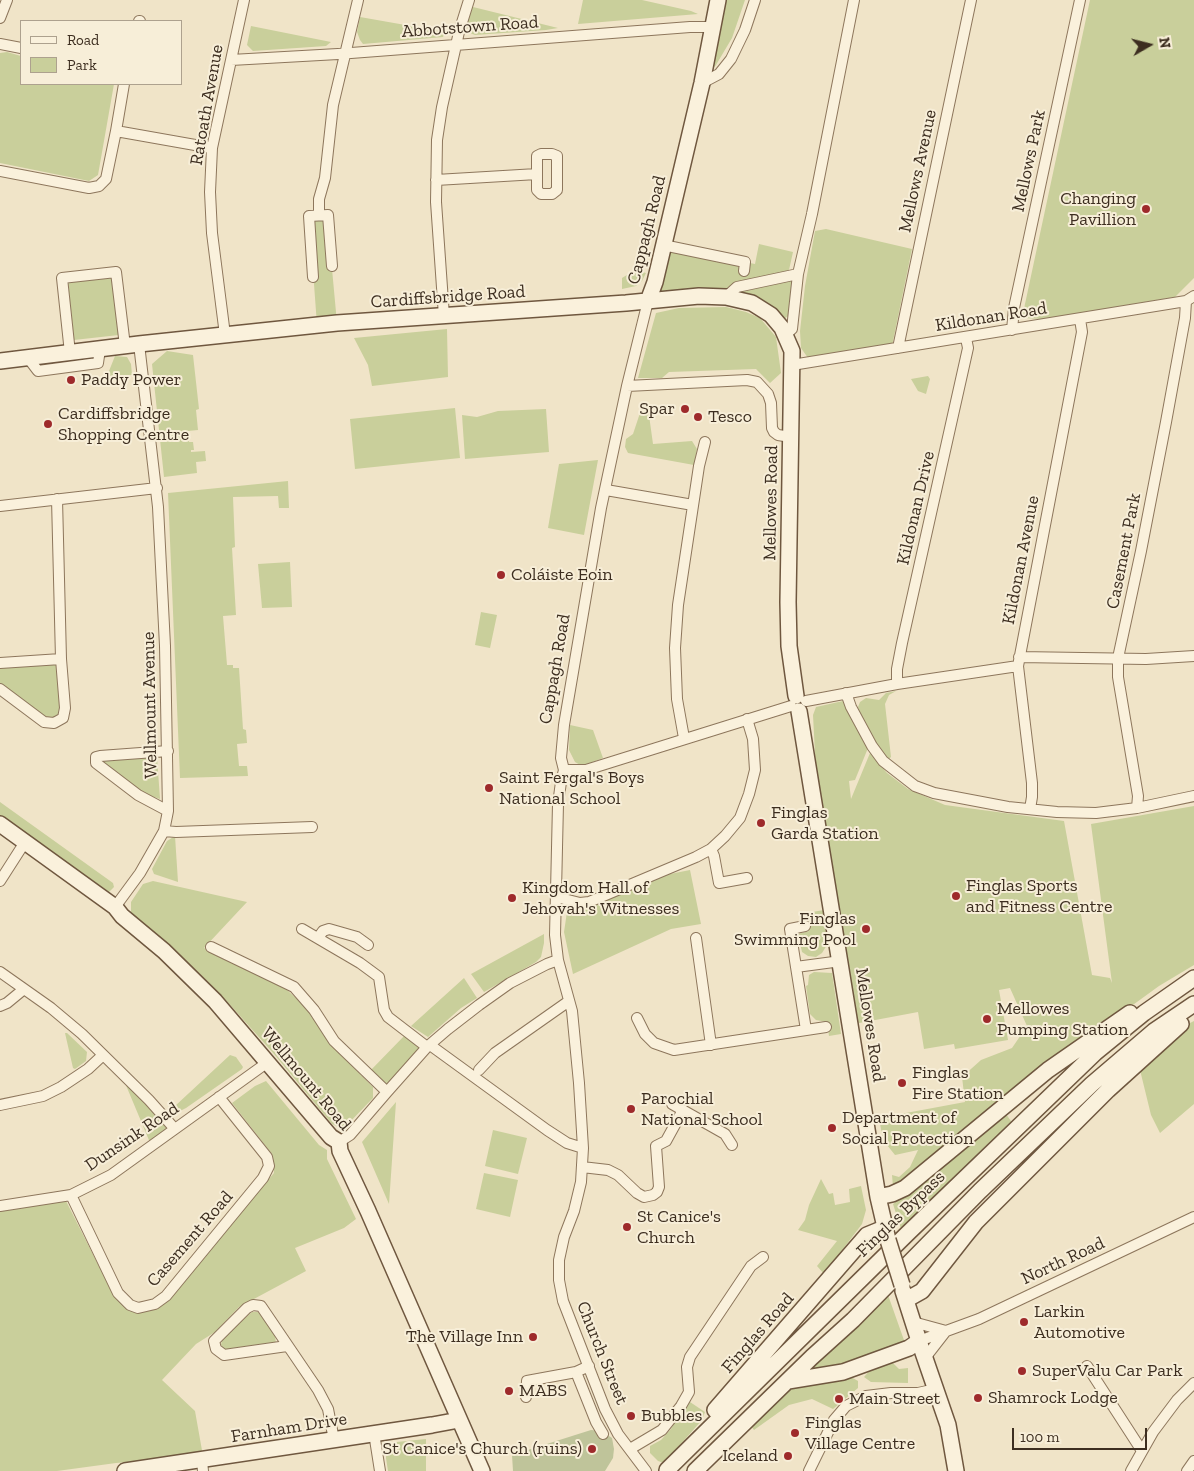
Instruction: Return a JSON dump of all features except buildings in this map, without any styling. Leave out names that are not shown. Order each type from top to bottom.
[{"type":"main road","name":"Cappagh Road","points":[[648,301],[655,282],[702,83],[718,0]]},
{"type":"main road","name":"Cardiffsbridge Road","points":[[0,361],[337,324],[699,296],[726,297],[752,303],[771,316]]},
{"type":"main road","name":"Mellowes Road","points":[[771,316],[785,335],[792,351],[788,602],[790,646],[798,704],[878,1197],[886,1234],[919,1342],[948,1425],[956,1471]]},
{"type":"main road","name":"Wellmount Road","points":[[0,824],[115,907],[122,916],[164,951],[215,1001],[330,1137],[339,1142],[340,1151],[482,1471]]},
{"type":"main road","points":[[878,1197],[892,1194],[905,1188],[1048,1070],[1194,971]]},
{"type":"main road","name":"Finglas Bypass","points":[[667,1470],[1074,1072],[1144,1013],[1194,978]]},
{"type":"main road","points":[[695,1471],[853,1320],[980,1191],[1092,1084],[1154,1031],[1194,1004]]},
{"type":"main road","points":[[904,1292],[922,1291],[976,1222],[1108,1090],[1167,1034],[1194,1014]]},
{"type":"main road","name":"Finglas Road","points":[[667,1470],[696,1430],[745,1377],[866,1235],[886,1234]]},
{"type":"main road","points":[[788,1381],[843,1372],[909,1348],[919,1342]]},
{"type":"main road","name":"Farnham Drive","points":[[125,1471],[202,1466],[334,1440],[459,1420]]},
{"type":"street","points":[[0,18],[7,0]]},
{"type":"street","name":"Ratoath Avenue","points":[[225,335],[212,233],[210,192],[212,148],[244,0]]},
{"type":"street","points":[[318,216],[319,199],[325,178],[333,105],[358,0]]},
{"type":"street","points":[[444,316],[436,180],[437,140],[442,107],[469,0]]},
{"type":"street","points":[[702,83],[718,74],[731,59],[746,30],[755,0]]},
{"type":"street","points":[[785,335],[792,329],[798,274],[812,214],[854,0]]},
{"type":"street","name":"Mellows Avenue","points":[[898,348],[971,0]]},
{"type":"street","name":"Mellows Park","points":[[1012,330],[1014,308],[1080,0]]},
{"type":"street","name":"Abbotstown Road","points":[[231,60],[690,27],[713,27]]},
{"type":"street","points":[[0,44],[20,48]]},
{"type":"street","points":[[0,171],[89,188],[98,186],[106,179],[124,85]]},
{"type":"street","points":[[116,131],[212,148]]},
{"type":"street","points":[[436,180],[537,174]]},
{"type":"street","points":[[313,277],[309,216],[328,215],[332,266]]},
{"type":"street","points":[[663,245],[745,262],[744,271]]},
{"type":"street","points":[[70,353],[62,278],[116,272],[132,345]]},
{"type":"street","points":[[726,297],[737,287],[798,274]]},
{"type":"street","name":"Kildonan Road","points":[[792,366],[966,338],[1190,298]]},
{"type":"street","name":"Casement Park","points":[[1137,808],[1138,796],[1118,677],[1118,658],[1140,560],[1190,298]]},
{"type":"street","name":"Cappagh Road","points":[[583,1148],[576,1038],[572,1011],[558,960],[555,935],[558,804],[564,770],[561,758],[564,725],[606,490],[627,386],[648,301]]},
{"type":"street","name":"Kildonan Avenue","points":[[1030,809],[1032,783],[1018,662],[1082,332],[1080,318]]},
{"type":"street","name":"Kildonan Drive","points":[[897,684],[897,669],[902,643],[968,348],[966,338]]},
{"type":"street","name":"Wellmount Avenue","points":[[115,907],[140,873],[164,830],[168,811],[165,646],[157,488],[132,345]]},
{"type":"street","points":[[28,358],[38,371],[98,363],[100,349]]},
{"type":"street","points":[[627,386],[746,380],[757,382],[768,394],[771,403],[772,428],[774,432],[778,435],[791,437]]},
{"type":"street","points":[[684,738],[677,699],[675,648],[678,606],[693,505],[705,442]]},
{"type":"street","points":[[0,506],[157,488]]},
{"type":"street","points":[[606,490],[693,505]]},
{"type":"street","points":[[0,689],[44,722],[54,723],[63,718],[65,708],[61,659],[58,499]]},
{"type":"street","points":[[564,770],[586,770],[747,719],[798,704],[846,693],[1018,662],[1118,658],[1173,659],[1194,656]]},
{"type":"street","points":[[0,662],[61,659]]},
{"type":"street","points":[[846,693],[851,707],[872,746],[883,761],[915,786],[934,793],[1030,809],[1096,813],[1137,808],[1194,796]]},
{"type":"street","points":[[556,898],[580,904],[589,902],[711,850],[726,836],[740,818],[755,770],[753,739],[747,719]]},
{"type":"street","points":[[168,751],[96,757],[96,763],[138,795],[168,811]]},
{"type":"street","points":[[164,830],[176,832],[312,827]]},
{"type":"street","points":[[0,881],[25,842]]},
{"type":"street","points":[[711,850],[714,856],[719,883],[747,878]]},
{"type":"street","points":[[805,926],[790,929],[806,1030]]},
{"type":"street","points":[[302,928],[360,962],[379,977],[384,1010],[388,1017],[547,1130],[567,1143],[583,1148]]},
{"type":"street","points":[[318,938],[324,931],[329,929],[356,937],[368,945]]},
{"type":"street","points":[[696,938],[711,1045]]},
{"type":"street","points":[[210,947],[294,987],[314,1010],[334,1041],[387,1092]]},
{"type":"street","points":[[339,1142],[350,1135],[429,1046],[478,1005],[510,983],[558,960]]},
{"type":"street","points":[[796,967],[841,961]]},
{"type":"street","points":[[0,972],[51,1008],[82,1034],[149,1100],[174,1128]]},
{"type":"street","points":[[0,1006],[7,1004],[24,989]]},
{"type":"street","points":[[479,1070],[495,1053],[569,1001]]},
{"type":"street","points":[[638,1018],[645,1034],[654,1043],[674,1050],[826,1027]]},
{"type":"street","points":[[0,1106],[43,1096],[88,1069],[103,1055]]},
{"type":"street","name":"Dunsink Road","points":[[0,1206],[71,1195],[111,1175],[268,1062]]},
{"type":"street","name":"Casement Road","points":[[71,1195],[118,1294],[138,1308],[155,1304],[166,1296],[264,1178],[269,1166],[267,1157],[219,1097]]},
{"type":"street","points":[[672,1104],[725,1134],[732,1145]]},
{"type":"street","points":[[582,1168],[608,1170],[618,1175],[637,1194],[644,1197],[653,1195],[659,1187],[656,1146],[666,1141],[683,1110]]},
{"type":"street","name":"Church Street","points":[[583,1148],[581,1182],[559,1260],[559,1280],[563,1301],[605,1409],[618,1434],[646,1471]]},
{"type":"street","name":"North Road","points":[[919,1342],[979,1319],[1194,1217]]},
{"type":"street","points":[[630,1450],[662,1430],[681,1406],[689,1392],[687,1367],[690,1357],[751,1266],[763,1257]]},
{"type":"street","points":[[287,1346],[224,1355],[216,1349],[214,1341],[247,1308],[253,1305],[260,1306],[318,1390],[328,1409],[334,1440]]},
{"type":"street","points":[[913,1322],[946,1331],[925,1358]]},
{"type":"street","points":[[526,1397],[527,1381],[576,1372],[589,1366]]},
{"type":"street","points":[[1087,1366],[1142,1451]]},
{"type":"street","points":[[576,1372],[596,1422],[603,1434]]},
{"type":"street","points":[[1132,1471],[1153,1432],[1177,1400],[1194,1383]]},
{"type":"street","points":[[808,1471],[834,1420],[846,1406],[866,1396],[891,1393],[918,1393],[936,1389]]},
{"type":"street","points":[[374,1433],[380,1471]]},
{"type":"street","points":[[1187,1471],[1194,1461]]},
{"type":"green space","points":[[583,0],[642,0],[698,14],[578,24]]},
{"type":"green space","points":[[722,0],[745,0],[732,38],[707,76]]},
{"type":"green space","points":[[1090,0],[1194,0],[1194,278],[1175,297],[1044,319],[1022,318]]},
{"type":"green space","points":[[469,6],[558,28],[475,35],[470,33],[467,27]]},
{"type":"green space","points":[[360,17],[445,32],[443,37],[363,44],[357,32]]},
{"type":"green space","points":[[251,26],[331,42],[326,46],[253,51],[247,45]]},
{"type":"green space","points":[[7,52],[20,56],[20,85],[114,85],[98,175],[89,181],[0,163],[0,53]]},
{"type":"green space","points":[[327,215],[337,323],[317,325],[309,216]]},
{"type":"green space","points":[[826,229],[912,249],[892,346],[808,358],[801,348],[800,331],[805,286],[815,231]]},
{"type":"green space","points":[[759,244],[793,252],[789,270],[792,283],[788,316],[784,319],[752,303],[649,300],[663,246],[755,264]]},
{"type":"green space","points":[[635,270],[646,273],[642,281],[636,286],[622,289],[622,278]]},
{"type":"green space","points":[[113,278],[119,335],[74,340],[68,282]]},
{"type":"green space","points":[[726,307],[760,318],[776,337],[781,373],[770,383],[756,369],[669,372],[662,378],[638,378],[656,313],[679,308]]},
{"type":"green space","points":[[447,329],[448,377],[372,386],[368,365],[354,338]]},
{"type":"green space","points":[[167,351],[193,355],[199,409],[196,410],[198,430],[188,431],[189,442],[193,442],[194,450],[191,450],[191,452],[205,451],[206,461],[196,462],[197,473],[164,477],[152,364]]},
{"type":"green space","points":[[115,356],[127,357],[131,364],[132,375],[107,376]]},
{"type":"green space","points":[[928,376],[930,379],[926,394],[918,391],[911,379]]},
{"type":"green space","points":[[645,407],[648,408],[653,444],[692,441],[697,449],[694,465],[628,453],[625,447],[626,439],[633,434],[641,410]]},
{"type":"green space","points":[[455,408],[460,458],[355,469],[350,419]]},
{"type":"green space","points":[[546,409],[549,452],[465,459],[462,415],[477,417],[498,411]]},
{"type":"green space","points":[[598,460],[584,535],[548,528],[559,464]]},
{"type":"green space","points":[[288,481],[289,508],[279,508],[278,496],[233,497],[235,547],[232,548],[236,615],[223,616],[227,665],[239,668],[243,729],[246,730],[247,743],[237,744],[239,766],[247,766],[248,776],[180,778],[168,493]]},
{"type":"green space","points":[[290,562],[292,607],[262,608],[258,564]]},
{"type":"green space","points":[[481,612],[497,615],[490,648],[475,645]]},
{"type":"green space","points":[[55,662],[60,704],[58,714],[53,720],[43,719],[0,686],[0,665]]},
{"type":"green space","points":[[896,691],[889,695],[885,704],[891,757],[887,761],[862,724],[858,707],[860,702],[866,698],[879,700],[886,693]]},
{"type":"green space","name":"Finglas Sports and Fitness Centre","points":[[843,701],[868,748],[855,780],[849,781],[851,799],[870,753],[887,773],[908,789],[945,805],[1064,821],[1092,975],[1110,978],[1112,983],[1091,824],[1194,806],[1194,965],[1159,986],[1086,1039],[907,1182],[893,1187],[892,1175],[899,1177],[910,1167],[918,1150],[895,1155],[883,1140],[879,1118],[965,1102],[962,1077],[981,1060],[1012,1048],[1027,1026],[1010,988],[999,990],[1008,1040],[955,1049],[954,1044],[924,1049],[918,1012],[854,1024],[816,773],[813,715],[816,707]]},
{"type":"green space","points":[[570,725],[593,730],[603,758],[582,766],[575,762],[569,750]]},
{"type":"green space","points":[[157,757],[160,799],[142,793],[101,761],[109,758]]},
{"type":"green space","points":[[0,802],[113,883],[114,887],[109,892],[103,891],[0,816]]},
{"type":"green space","points":[[175,836],[178,882],[154,874],[152,869],[167,841]]},
{"type":"green space","points":[[690,870],[701,924],[671,929],[573,974],[564,932],[567,912],[581,911],[655,877]]},
{"type":"green space","points":[[153,881],[247,902],[204,948],[286,989],[310,1011],[329,1043],[373,1087],[373,1098],[348,1124],[340,1128],[332,1124],[232,1007],[201,975],[131,913],[131,902],[143,884]]},
{"type":"green space","points":[[824,910],[827,945],[822,953],[816,957],[808,956],[802,952],[798,934],[809,931],[806,913]]},
{"type":"green space","points":[[544,934],[541,957],[536,962],[484,992],[471,974]]},
{"type":"green space","points":[[814,972],[832,973],[841,1034],[829,1036],[827,1022],[816,1020],[810,1014],[806,986],[808,985],[809,975]]},
{"type":"green space","points":[[464,978],[477,998],[461,1008],[428,1037],[411,1026]]},
{"type":"green space","points":[[1194,1021],[1194,1104],[1160,1133],[1151,1115],[1140,1070],[1186,1025]]},
{"type":"green space","points":[[65,1033],[87,1052],[86,1061],[75,1069],[73,1068]]},
{"type":"green space","points":[[406,1034],[427,1047],[387,1092],[370,1071]]},
{"type":"green space","points":[[230,1055],[236,1057],[243,1067],[242,1069],[186,1108],[178,1112],[175,1110],[175,1106]]},
{"type":"green space","points":[[120,1071],[174,1128],[151,1145]]},
{"type":"green space","points":[[266,1081],[319,1145],[327,1150],[327,1159],[356,1219],[344,1228],[295,1248],[306,1271],[239,1307],[215,1332],[196,1344],[162,1380],[195,1411],[203,1456],[116,1463],[57,1471],[0,1471],[0,1211],[66,1201],[114,1296],[127,1307],[168,1298],[274,1173],[272,1154],[232,1103],[255,1086]]},
{"type":"green space","points":[[396,1102],[389,1204],[362,1142]]},
{"type":"green space","points":[[1006,1114],[1013,1124],[902,1232],[893,1204]]},
{"type":"green space","points":[[493,1130],[527,1138],[518,1174],[485,1166]]},
{"type":"green space","points":[[484,1173],[518,1180],[510,1217],[476,1209]]},
{"type":"green space","points":[[821,1179],[829,1194],[833,1193],[835,1205],[850,1202],[849,1189],[861,1186],[866,1210],[862,1224],[824,1274],[817,1266],[837,1241],[798,1230],[805,1220],[809,1205]]},
{"type":"green space","points":[[888,1295],[905,1343],[866,1359],[807,1374],[804,1368]]},
{"type":"green space","points":[[252,1312],[258,1312],[265,1321],[275,1335],[276,1344],[230,1350],[224,1349],[221,1345],[223,1337]]},
{"type":"green space","points":[[893,1363],[899,1369],[908,1368],[908,1383],[871,1382],[864,1377],[871,1369]]},
{"type":"green space","points":[[851,1377],[858,1381],[858,1388],[833,1409],[812,1399],[789,1405],[754,1430],[750,1425],[788,1387]]},
{"type":"green space","points":[[687,1400],[705,1412],[702,1420],[664,1463],[658,1461],[650,1453],[650,1446],[661,1440],[671,1429]]},
{"type":"green space","points":[[591,1430],[601,1431],[612,1438],[613,1458],[605,1471],[513,1471],[512,1455]]},
{"type":"green space","points":[[426,1439],[426,1471],[388,1471],[386,1458],[387,1443]]},
{"type":"place","name":"Changing Pavillion","points":[[1146,209]]},
{"type":"place","name":"Paddy Power","points":[[71,380]]},
{"type":"place","name":"Spar","points":[[685,409]]},
{"type":"place","name":"Tesco","points":[[698,417]]},
{"type":"place","name":"Cardiffsbridge Shopping Centre","points":[[48,424]]},
{"type":"place","name":"Coláiste Eoin","points":[[501,575]]},
{"type":"place","name":"Saint Fergal's Boys National School","points":[[489,788]]},
{"type":"place","name":"Finglas Garda Station","points":[[761,823]]},
{"type":"place","name":"Finglas Sports and Fitness Centre","points":[[956,896]]},
{"type":"place","name":"Kingdom Hall of Jehovah's Witnesses","points":[[512,898]]},
{"type":"place","name":"Finglas Swimming Pool","points":[[866,929]]},
{"type":"place","name":"Mellowes Pumping Station","points":[[987,1019]]},
{"type":"place","name":"Finglas Fire Station","points":[[902,1083]]},
{"type":"place","name":"Parochial National School","points":[[631,1109]]},
{"type":"place","name":"Department of Social Protection","points":[[832,1128]]},
{"type":"place","name":"St Canice's Church","points":[[627,1227]]},
{"type":"place","name":"Larkin Automotive","points":[[1024,1322]]},
{"type":"place","name":"The Village Inn","points":[[533,1337]]},
{"type":"place","name":"SuperValu Car Park","points":[[1022,1371]]},
{"type":"place","name":"MABS","points":[[509,1391]]},
{"type":"place","name":"Shamrock Lodge","points":[[978,1398]]},
{"type":"place","name":"Main Street","points":[[839,1399]]},
{"type":"place","name":"Bubbles","points":[[631,1416]]},
{"type":"place","name":"Finglas Village Centre","points":[[795,1433]]},
{"type":"place","name":"St Canice's Church (ruins)","points":[[592,1449]]},
{"type":"place","name":"Iceland","points":[[788,1456]]}]
